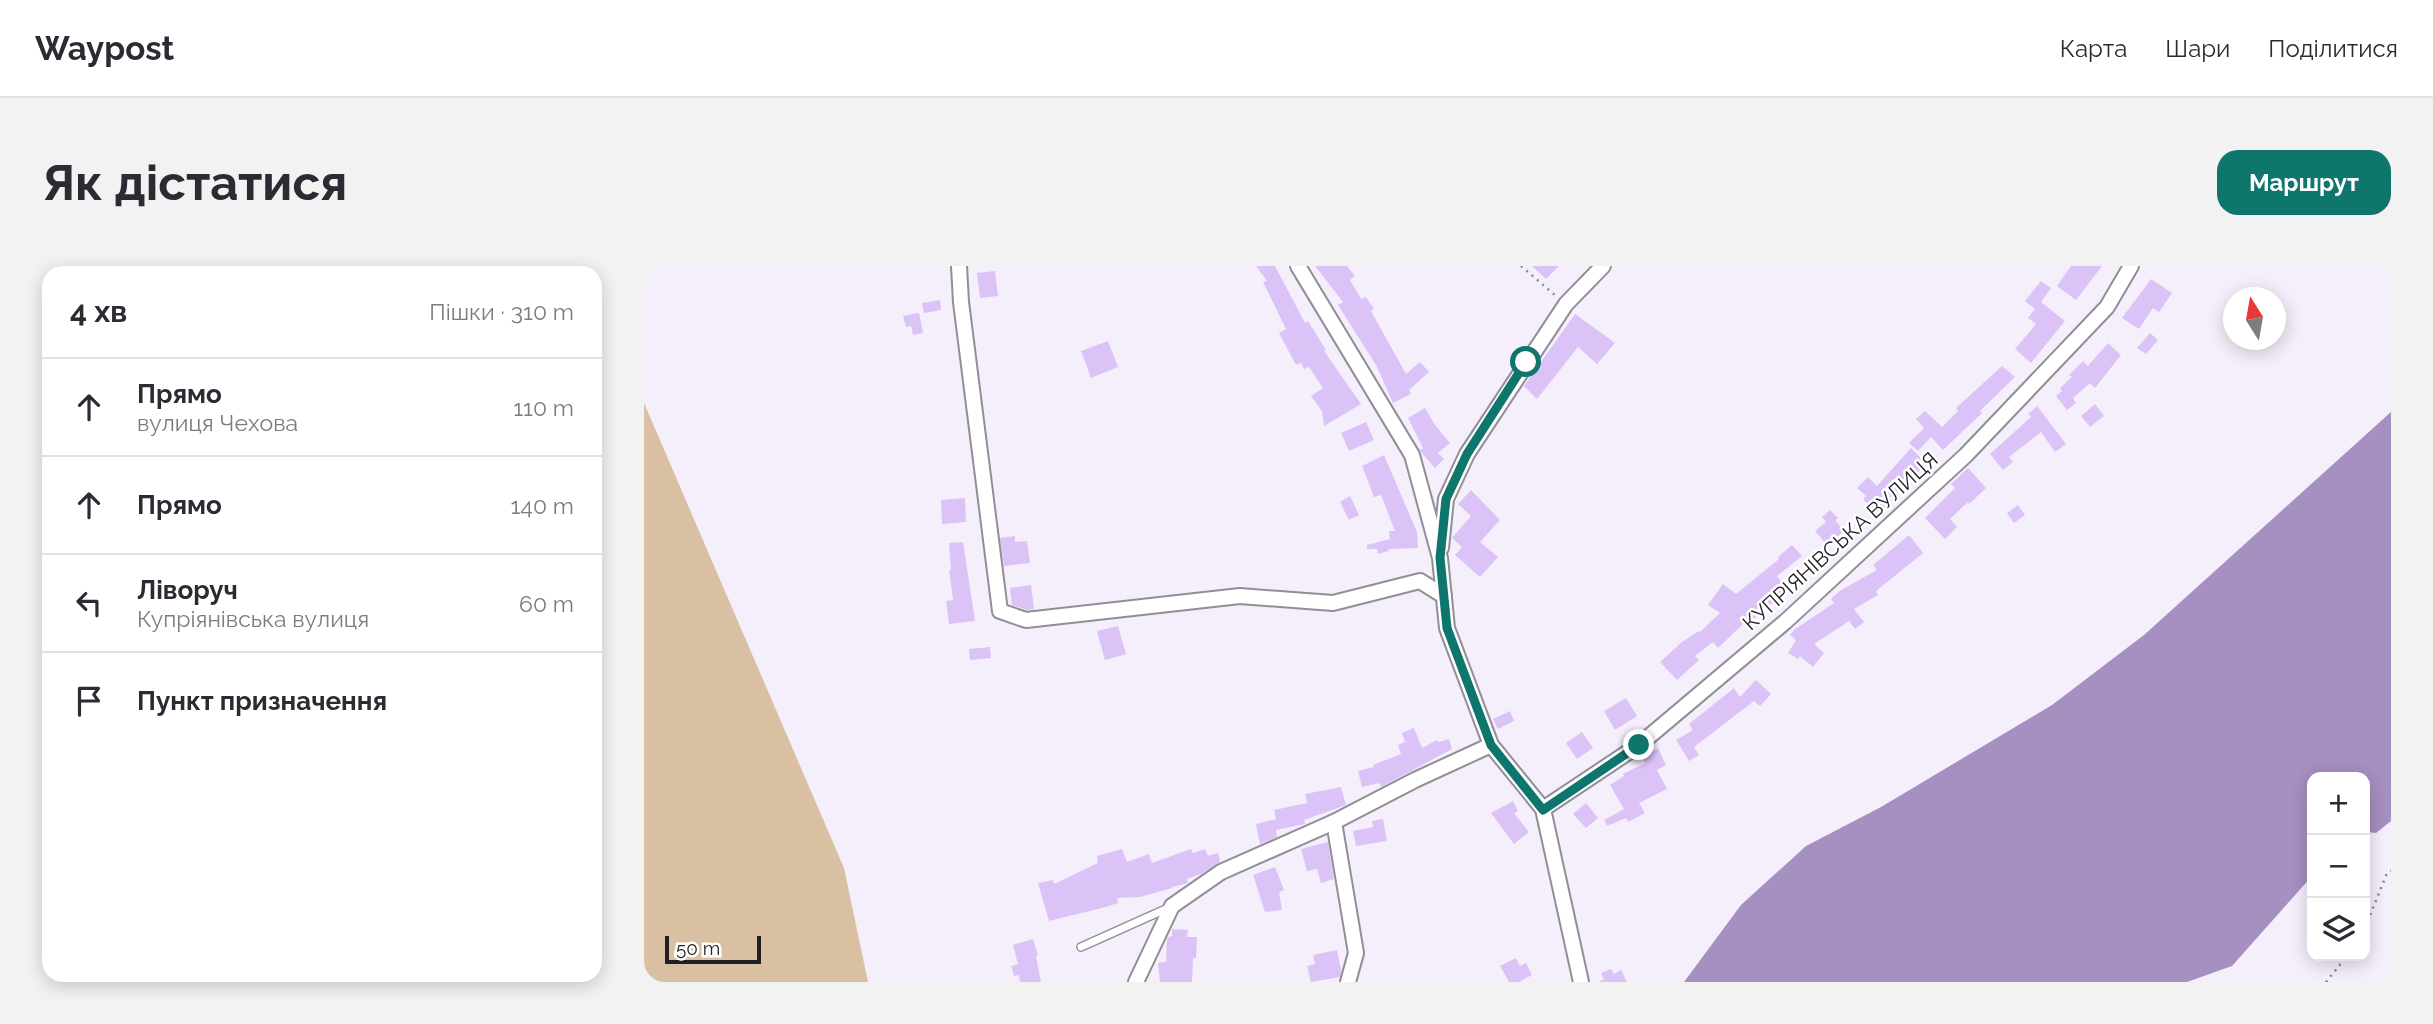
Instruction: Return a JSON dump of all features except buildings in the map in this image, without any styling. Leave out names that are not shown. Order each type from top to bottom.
[{"type":"street","points":[[959,266],[961,302],[1000,611],[1026,620],[1240,596],[1333,603],[1420,581],[1444,596]]},
{"type":"street","points":[[1298,266],[1412,455],[1440,558],[1447,628],[1491,745],[1543,810],[1581,982]]},
{"type":"street","points":[[1440,558],[1446,499],[1467,454],[1566,304],[1603,266]]},
{"type":"street","name":"КУПРІЯНІВСЬКА ВУЛИЦЯ","points":[[1543,810],[1639,745],[1785,622],[1984,435],[2107,307],[2131,266]]},
{"type":"street","points":[[1136,982],[1172,906],[1221,872],[1334,822],[1491,745]]},
{"type":"street","points":[[1334,822],[1356,953],[1348,982]]},
{"type":"lane","points":[[1082,947],[1172,906]]},
{"type":"path","points":[[1521,266],[1566,304]]},
{"type":"path","points":[[2370,916],[2387,873],[2391,871]]},
{"type":"path","points":[[2326,982],[2343,961]]},
{"type":"shaded area","points":[[644,403],[844,868],[868,982],[644,982]]},
{"type":"shaded area","points":[[2391,412],[2391,821],[2376,833],[2370,832],[2370,772],[2307,772],[2307,882],[2232,966],[2187,982],[1684,982],[1741,905],[1806,846],[1881,807],[2052,705],[2144,635]]},
{"type":"route","points":[[1526,362],[1467,454],[1446,499],[1440,558],[1447,628],[1491,745],[1543,810],[1639,745]]}]
